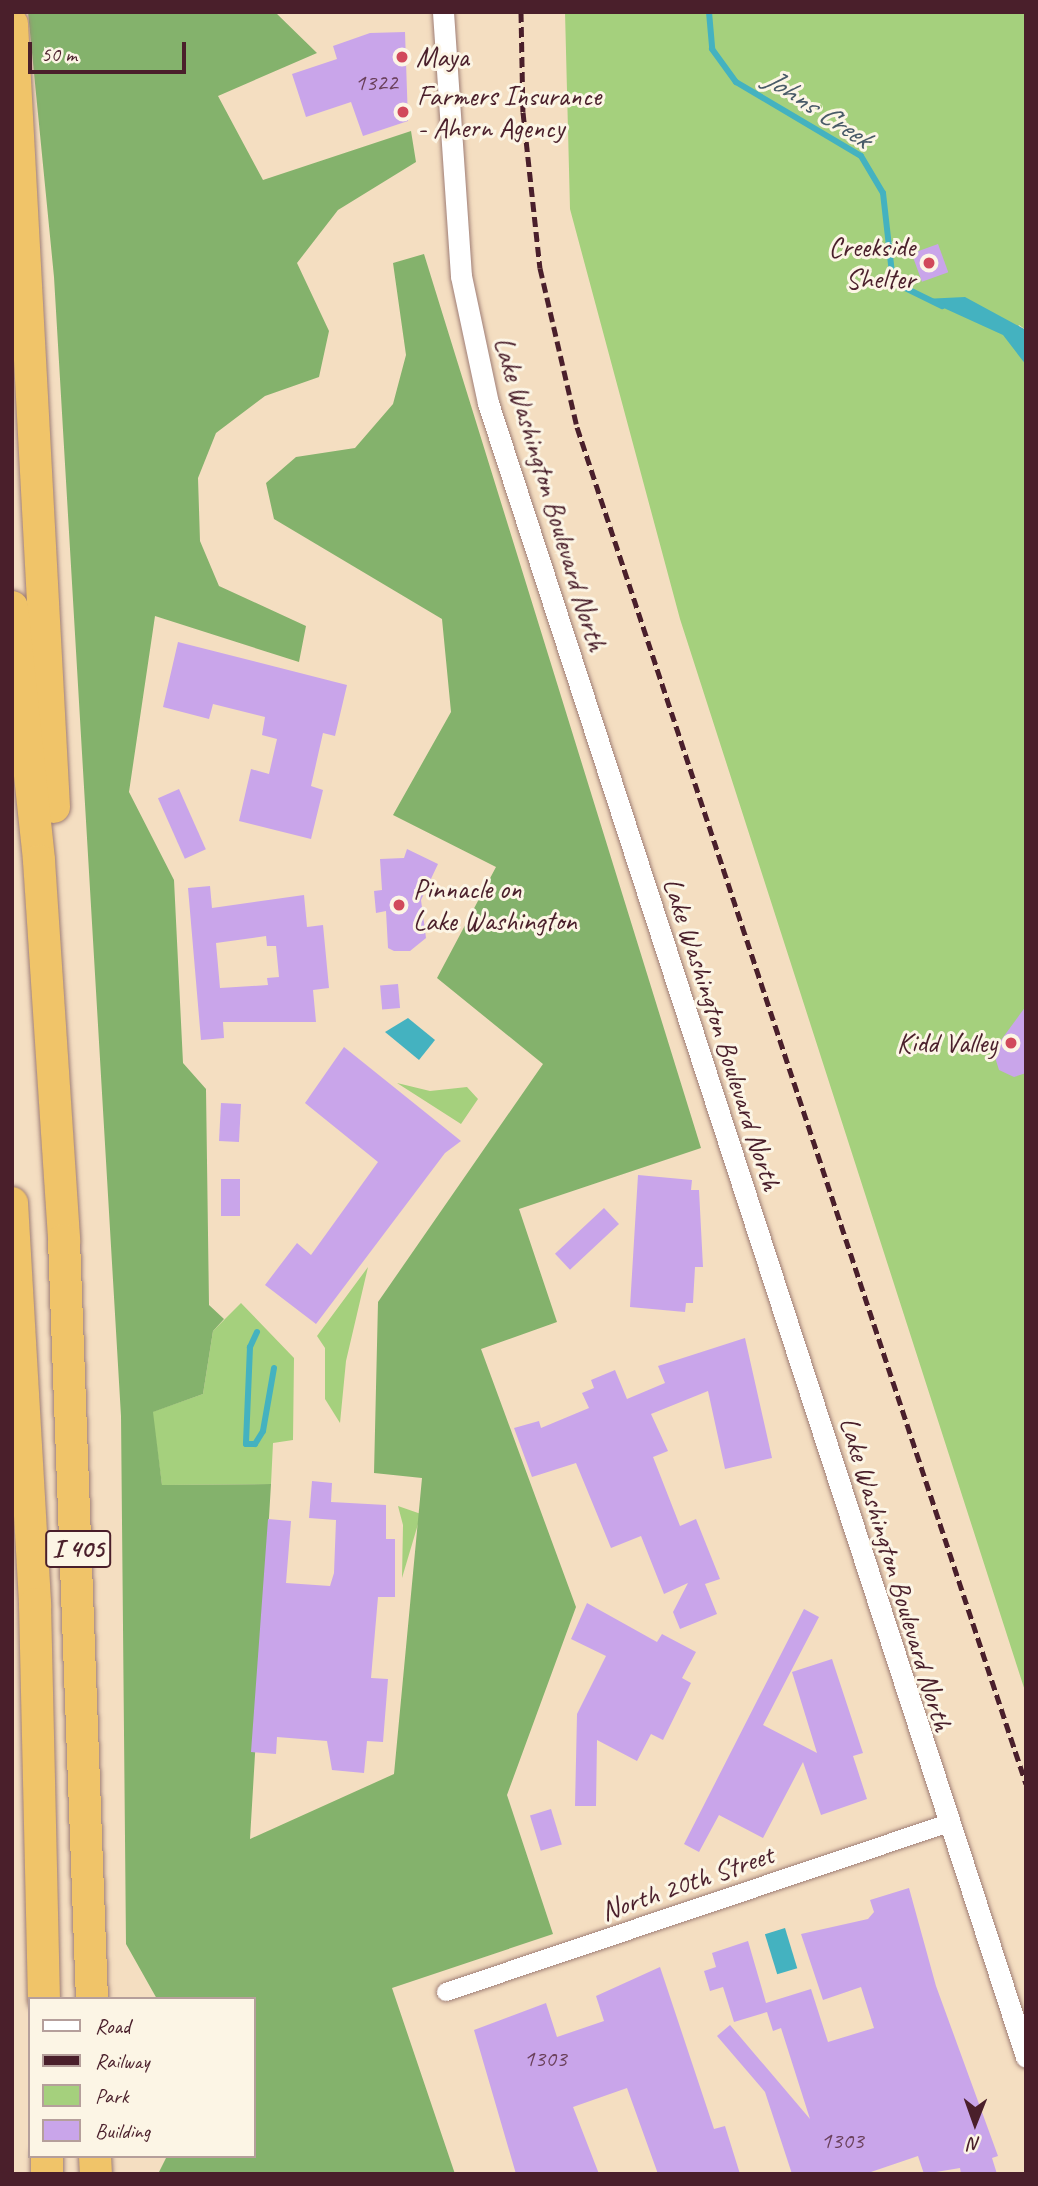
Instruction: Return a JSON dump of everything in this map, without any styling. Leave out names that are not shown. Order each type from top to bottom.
[{"type":"highway","points":[[12,24],[47,604],[56,1099]]},
{"type":"highway","name":"I 405","points":[[12,607],[56,1099],[92,1997]]},
{"type":"highway","name":"I 405","points":[[12,1203],[36,1618],[44,1997]]},
{"type":"highway","points":[[12,1277],[20,1333]]},
{"type":"street","name":"Lake Washington Boulevard North","points":[[443,12],[461,276],[488,403],[946,1824],[1026,2057]]},
{"type":"street","name":"North 20th Street","points":[[446,1992],[946,1824]]},
{"type":"green space","points":[[28,12],[275,12],[317,53],[218,96],[263,180],[411,131],[416,162],[338,210],[297,263],[329,331],[319,377],[265,396],[216,433],[198,478],[200,541],[219,586],[306,626],[299,662],[155,616],[129,792],[174,880],[183,1063],[206,1089],[209,1305],[224,1319],[213,1331],[203,1394],[153,1412],[162,1485],[271,1484],[250,1839],[394,1774],[422,1478],[374,1473],[378,1302],[543,1064],[437,978],[496,867],[393,815],[451,712],[442,619],[274,519],[266,483],[296,457],[355,448],[393,404],[406,355],[393,263],[424,254],[701,1148],[519,1209],[557,1322],[481,1349],[576,1607],[507,1795],[553,1934],[392,1988],[455,2174],[158,2174],[166,2158],[256,2158],[256,1997],[156,1997],[126,1944],[121,1416],[54,277]]},
{"type":"green space","points":[[565,12],[1026,12],[1026,330],[1019,325],[1010,341],[1026,365],[1026,1694],[680,619],[570,209]]},
{"type":"green space","points":[[397,1083],[430,1091],[467,1087],[478,1099],[461,1124]]},
{"type":"green space","points":[[368,1267],[346,1361],[340,1423],[325,1399],[325,1348],[317,1336]]},
{"type":"green space","points":[[241,1303],[294,1358],[293,1440],[273,1443],[271,1484],[162,1485],[152,1412],[203,1394],[213,1331]]},
{"type":"green space","points":[[398,1506],[421,1514],[402,1578],[403,1525]]},
{"type":"water","points":[[965,297],[1026,330],[1026,365],[1003,335],[924,299]]},
{"type":"water","points":[[408,1018],[435,1040],[419,1060],[385,1032]]},
{"type":"water","points":[[785,1928],[797,1968],[777,1974],[765,1934]]},
{"type":"building","points":[[405,32],[408,121],[363,136],[351,102],[306,117],[292,74],[337,59],[333,46],[370,33]]},
{"type":"building","name":"Creekside Shelter","points":[[938,244],[948,272],[922,282],[912,254]]},
{"type":"building","points":[[178,642],[347,685],[335,736],[323,733],[311,786],[323,790],[311,839],[239,821],[251,769],[269,774],[277,739],[262,735],[265,717],[213,704],[209,719],[163,707]]},
{"type":"building","points":[[179,789],[206,849],[185,859],[158,798]]},
{"type":"building","name":"Pinnacle on Lake Washington","points":[[407,849],[438,864],[421,900],[426,938],[410,951],[394,951],[388,948],[386,911],[376,913],[374,891],[382,890],[380,859],[404,858]]},
{"type":"building","points":[[210,886],[212,908],[304,895],[307,927],[323,925],[329,988],[313,990],[316,1022],[223,1022],[224,1038],[201,1040],[188,888]],"holes":[[[266,936],[267,946],[276,946],[279,977],[267,978],[268,985],[220,988],[216,943]]]},
{"type":"building","points":[[398,984],[400,1008],[382,1009],[380,986]]},
{"type":"building","name":"Kidd Valley","points":[[1026,1006],[1026,1073],[1014,1077],[999,1070],[993,1051]]},
{"type":"building","points":[[344,1047],[461,1141],[445,1153],[316,1324],[265,1285],[297,1243],[311,1255],[378,1162],[305,1103]]},
{"type":"building","points":[[221,1103],[241,1104],[239,1142],[219,1141]]},
{"type":"building","points":[[638,1175],[692,1180],[691,1190],[699,1190],[703,1267],[695,1267],[693,1303],[686,1303],[685,1312],[630,1307]]},
{"type":"building","points":[[221,1179],[240,1179],[240,1216],[221,1216]]},
{"type":"building","points":[[604,1208],[619,1224],[570,1270],[555,1254]]},
{"type":"building","points":[[745,1338],[772,1458],[725,1469],[708,1391],[651,1414],[668,1451],[653,1457],[680,1526],[696,1519],[720,1579],[705,1584],[717,1614],[680,1629],[673,1612],[688,1583],[664,1594],[641,1536],[611,1548],[576,1463],[532,1477],[514,1428],[539,1421],[541,1428],[589,1408],[582,1393],[594,1388],[591,1380],[615,1370],[627,1399],[665,1383],[658,1366]]},
{"type":"building","points":[[312,1481],[332,1483],[331,1502],[386,1505],[386,1539],[395,1539],[395,1597],[378,1597],[371,1678],[388,1679],[383,1742],[367,1741],[364,1773],[332,1770],[327,1741],[277,1737],[276,1754],[251,1752],[268,1519],[291,1521],[286,1583],[330,1586],[334,1573],[336,1520],[309,1518]]},
{"type":"building","points":[[587,1603],[657,1642],[662,1634],[696,1652],[682,1678],[691,1683],[663,1740],[651,1734],[637,1761],[597,1740],[596,1806],[575,1806],[577,1714],[606,1656],[571,1639]]},
{"type":"building","points":[[804,1609],[819,1617],[763,1725],[817,1753],[792,1672],[832,1659],[863,1753],[853,1756],[867,1799],[821,1815],[803,1762],[763,1838],[719,1815],[699,1852],[684,1844]]},
{"type":"building","points":[[551,1809],[562,1844],[541,1851],[530,1815]]},
{"type":"building","points":[[909,1888],[936,1986],[998,2156],[992,2158],[997,2174],[961,2174],[960,2168],[924,2174],[918,2156],[865,2174],[792,2174],[765,2092],[717,2036],[730,2025],[810,2119],[781,2028],[773,2031],[767,2012],[734,2022],[723,1987],[710,1991],[704,1971],[716,1967],[712,1953],[748,1941],[766,2003],[811,1989],[828,2042],[874,2028],[861,1987],[823,2000],[801,1934],[868,1919],[874,1912],[870,1900]]},
{"type":"building","points":[[660,1967],[714,2129],[725,2126],[740,2174],[658,2174],[627,2088],[573,2107],[599,2174],[516,2174],[474,2030],[546,2003],[557,2037],[604,2021],[596,1996]]},
{"type":"waterway","name":"Johns Creek","points":[[709,12],[712,49],[736,82],[861,156],[883,193],[893,282],[942,306]]},
{"type":"waterway","points":[[257,1332],[250,1347],[246,1444],[255,1444],[263,1431],[274,1368]]},
{"type":"railway","points":[[521,12],[523,112],[540,268],[577,427],[1026,1784]]},
{"type":"place","name":"Maya","points":[[402,57]]},
{"type":"place","name":"Farmers Insurance - Ahern Agency","points":[[403,112]]},
{"type":"place","name":"Creekside Shelter","points":[[929,263]]},
{"type":"place","name":"Pinnacle on Lake Washington","points":[[399,905]]},
{"type":"place","name":"Kidd Valley","points":[[1011,1043]]}]
